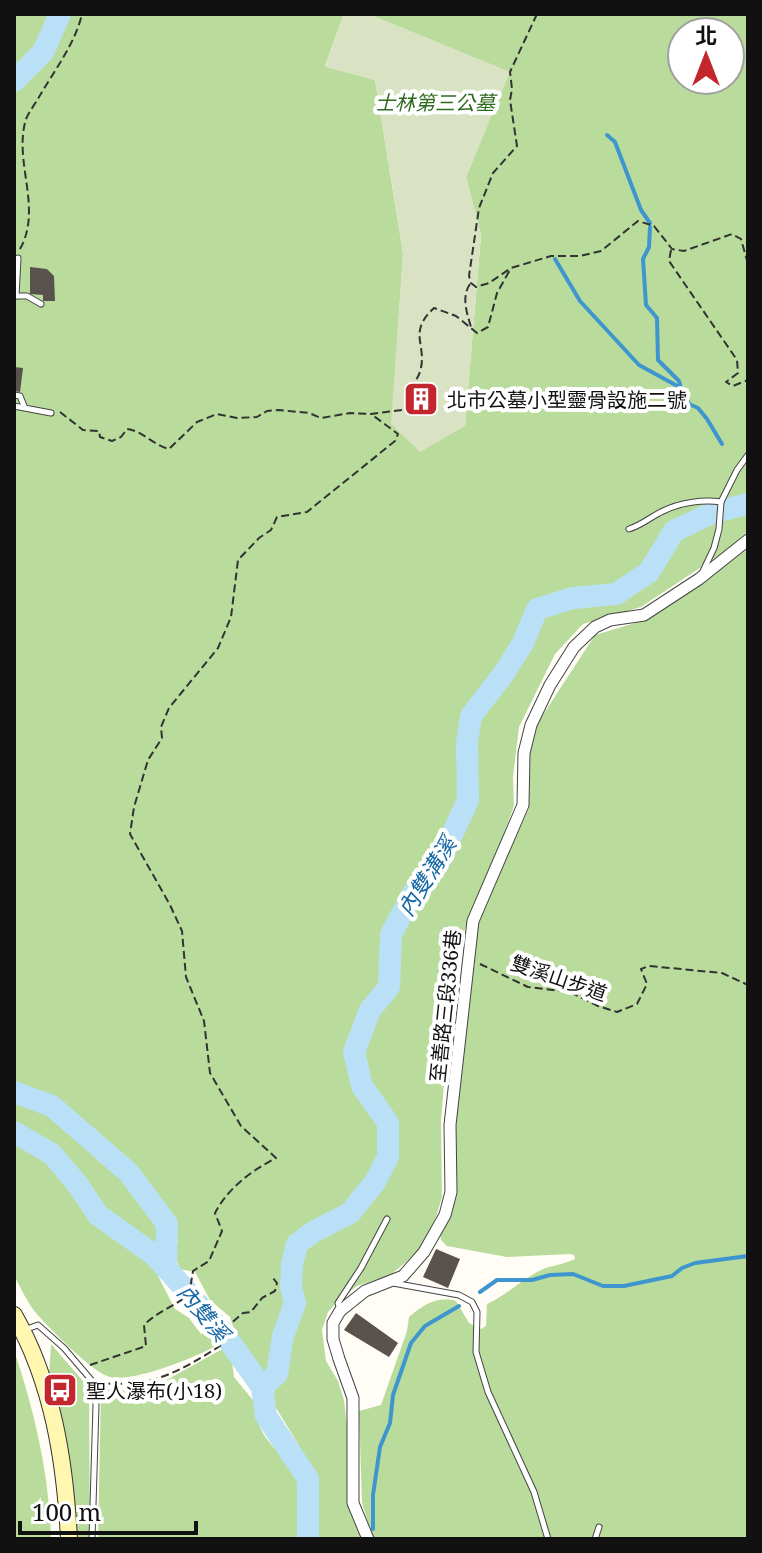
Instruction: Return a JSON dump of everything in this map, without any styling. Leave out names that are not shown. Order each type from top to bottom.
[{"type":"street","name":"至善路三段336巷","points":[[340,1311],[365,1291],[403,1276],[424,1252],[445,1215],[451,1192],[450,1125],[473,921],[523,805],[524,753],[531,725],[550,685],[574,647],[595,627],[610,620],[644,615],[699,579],[748,540]]},
{"type":"street","points":[[340,1311],[333,1323],[333,1339],[353,1398],[353,1503],[368,1539]]},
{"type":"street","points":[[14,1315],[35,1360],[57,1430],[69,1539]]},
{"type":"lane","points":[[18,258],[15,296],[27,296],[41,304]]},
{"type":"lane","points":[[14,395],[20,396],[24,406]]},
{"type":"lane","points":[[14,406],[51,413]]},
{"type":"lane","points":[[699,579],[714,548],[721,518],[721,502],[748,455]]},
{"type":"lane","points":[[629,529],[645,524],[663,511],[698,502],[721,502]]},
{"type":"lane","points":[[340,1311],[338,1303],[387,1219]]},
{"type":"lane","points":[[388,1282],[459,1295],[472,1302],[477,1312],[476,1352],[488,1392],[534,1492],[548,1539]]},
{"type":"lane","points":[[23,1330],[38,1325],[64,1348],[93,1382],[96,1405],[92,1539]]},
{"type":"lane","points":[[595,1539],[599,1527]]},
{"type":"path","points":[[18,258],[26,238],[30,211],[23,149],[26,118],[60,63],[82,14]]},
{"type":"path","points":[[537,14],[510,72],[510,100],[517,146],[493,173],[479,208],[469,276],[471,283],[476,287],[483,286],[511,268],[551,256],[580,256],[601,251],[638,221],[654,226],[672,249],[684,251],[732,234],[741,239],[748,264]]},
{"type":"path","points":[[672,249],[669,261],[737,360],[738,373],[726,382],[733,386],[748,380]]},
{"type":"path","points":[[51,413],[58,411],[83,430],[99,431],[100,437],[112,441],[121,437],[127,429],[137,430],[156,445],[169,449],[197,422],[217,414],[237,418],[257,417],[267,411],[279,410],[309,413],[321,418],[410,409],[408,398],[411,383],[418,379],[422,365],[419,330],[425,316],[434,308],[456,316],[480,333],[488,327],[497,293],[511,268]]},
{"type":"path","points":[[471,283],[465,291],[471,328]]},
{"type":"path","points":[[82,1368],[146,1346],[144,1325],[154,1315],[174,1307],[189,1295],[193,1271],[209,1261],[222,1231],[215,1213],[220,1203],[256,1168],[276,1158],[241,1126],[210,1073],[204,1021],[186,977],[182,931],[130,834],[134,807],[148,760],[162,738],[161,727],[169,708],[218,648],[231,617],[238,560],[271,530],[277,517],[307,512],[395,441],[398,434],[371,414]]},
{"type":"path","name":"雙溪山步道","points":[[467,960],[528,987],[570,992],[617,1012],[637,1004],[647,984],[641,969],[649,966],[722,973],[748,985]]},
{"type":"path","points":[[93,1382],[148,1383],[181,1370],[220,1346],[222,1331],[275,1291],[277,1283],[273,1278]]},
{"type":"green space","points":[[16,14],[344,14],[325,66],[375,80],[403,253],[392,424],[465,425],[481,235],[466,177],[509,72],[368,14],[748,14],[748,531],[724,552],[641,607],[583,624],[555,654],[519,727],[513,777],[514,806],[469,916],[454,966],[441,1120],[442,1197],[436,1217],[421,1247],[406,1262],[389,1276],[357,1286],[341,1298],[328,1312],[322,1330],[326,1361],[338,1381],[344,1400],[350,1453],[348,1507],[361,1539],[98,1539],[101,1390],[154,1387],[226,1347],[231,1353],[234,1377],[257,1405],[258,1422],[269,1442],[286,1460],[298,1444],[273,1403],[275,1386],[237,1338],[230,1317],[210,1300],[195,1272],[179,1269],[174,1246],[178,1243],[176,1226],[173,1223],[166,1224],[156,1250],[158,1276],[175,1309],[189,1318],[201,1334],[215,1330],[221,1343],[166,1367],[134,1376],[110,1377],[72,1349],[30,1304],[14,1276]]},
{"type":"green space","name":"士林第三公墓","points":[[344,14],[368,14],[510,72],[466,177],[481,235],[465,426],[420,452],[391,424],[403,253],[375,80],[325,67]]},
{"type":"green space","points":[[748,549],[748,1539],[373,1539],[362,1503],[359,1411],[381,1405],[409,1317],[431,1303],[456,1301],[469,1323],[481,1329],[486,1326],[487,1304],[537,1272],[575,1259],[570,1254],[507,1257],[447,1246],[440,1235],[446,1223],[478,922],[529,808],[529,756],[535,727],[595,635],[645,620]]},
{"type":"green space","points":[[51,1344],[89,1388],[90,1539],[72,1539],[49,1376]]},
{"type":"green space","points":[[14,1350],[40,1443],[51,1539],[14,1539]]},
{"type":"building","points":[[30,267],[47,269],[54,276],[55,301],[43,301],[43,295],[30,294]]},
{"type":"building","points":[[14,367],[23,368],[20,392],[14,391]]},
{"type":"building","name":"北市公墓小型靈骨設施二號","points":[[416,387],[431,390],[426,412],[412,409]]},
{"type":"building","points":[[436,1249],[460,1259],[448,1288],[423,1277]]},
{"type":"building","points":[[356,1313],[398,1343],[389,1357],[344,1330]]},
{"type":"waterway","name":"內雙溪","points":[[14,81],[43,52],[60,14]]},
{"type":"waterway","points":[[607,135],[615,142],[641,210],[650,223]]},
{"type":"waterway","points":[[650,227],[649,247],[643,259],[646,305],[657,318],[658,360],[679,381],[681,388]]},
{"type":"waterway","points":[[555,259],[580,301],[639,365],[681,388],[689,404],[698,408],[722,444]]},
{"type":"waterway","name":"內雙溝溪","points":[[262,1387],[277,1374],[283,1336],[295,1303],[291,1287],[297,1244],[350,1213],[375,1182],[388,1157],[388,1123],[362,1086],[354,1052],[370,1010],[389,987],[391,934],[414,892],[440,861],[468,800],[467,743],[471,716],[523,643],[537,609],[573,598],[616,594],[649,572],[674,531],[714,512],[748,504]]},
{"type":"waterway","name":"內雙溝溪","points":[[714,507],[714,512]]},
{"type":"waterway","name":"內雙溪","points":[[14,1092],[52,1106],[129,1173],[167,1224],[166,1268],[222,1331],[262,1387],[266,1416],[308,1479],[308,1539]]},
{"type":"waterway","points":[[14,1132],[52,1154],[98,1215],[153,1254],[166,1268]]},
{"type":"waterway","points":[[480,1292],[497,1280],[532,1280],[573,1274],[603,1286],[624,1286],[672,1276],[695,1263],[748,1256]]},
{"type":"waterway","points":[[373,1529],[373,1495],[380,1447],[390,1423],[393,1395],[411,1343],[425,1326],[459,1306]]},
{"type":"place","name":"北市公墓小型靈骨設施二號","points":[[421,399]]},
{"type":"place","name":"聖人瀑布(小18)","points":[[60,1390]]}]
